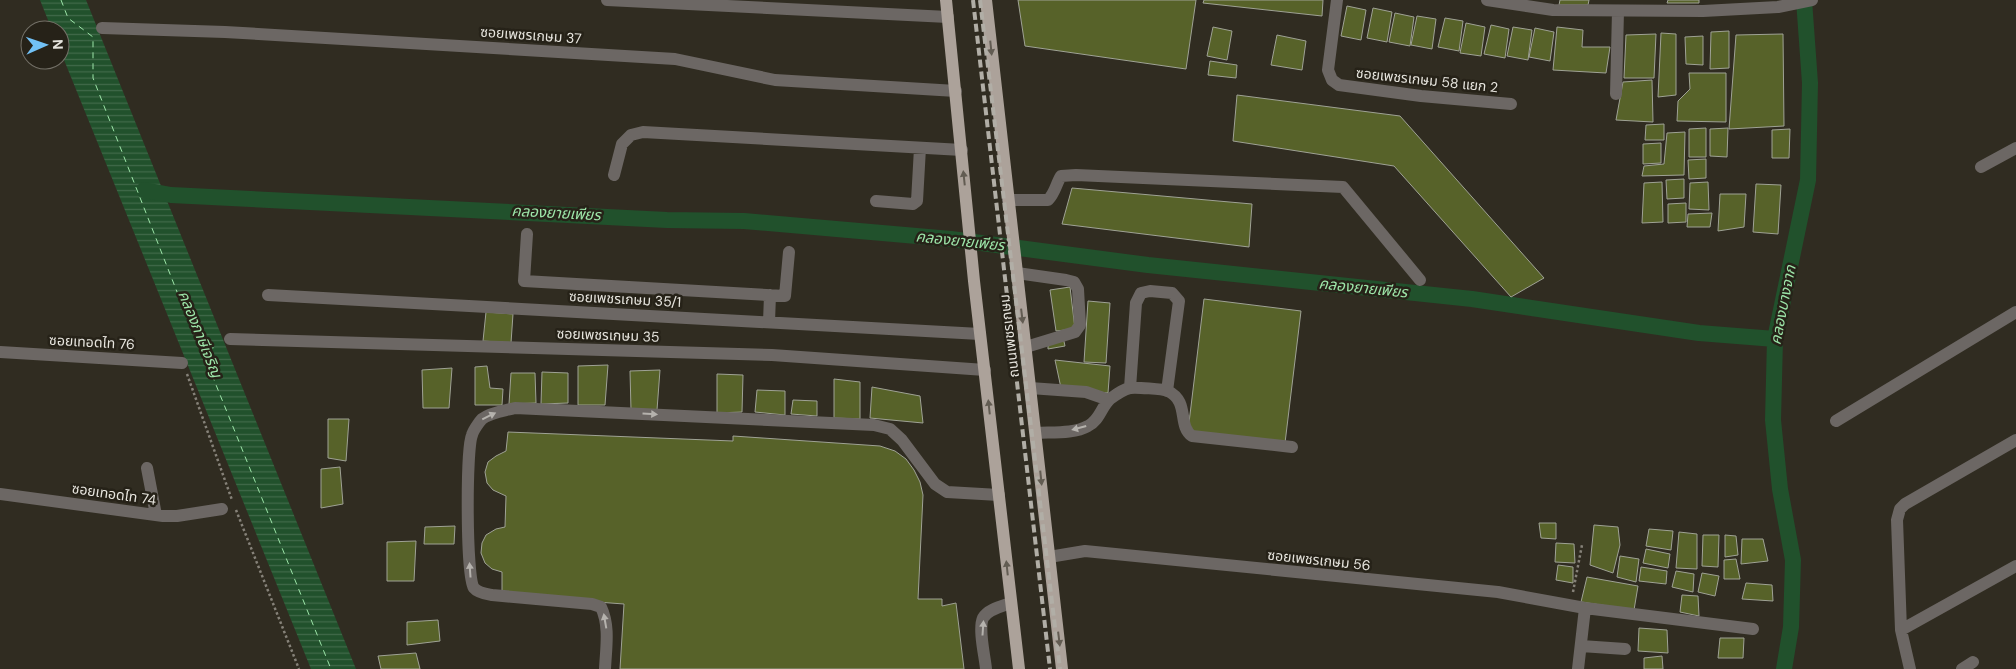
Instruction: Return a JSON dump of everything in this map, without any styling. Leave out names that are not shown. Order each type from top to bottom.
[{"type":"main road","name":"ถนนเพชรเกษม","points":[[946,0],[974,281],[1019,669]]},
{"type":"main road","name":"ถนนเพชรเกษม","points":[[986,0],[1062,669]]},
{"type":"street","points":[[606,0],[706,3],[948,17]]},
{"type":"street","name":"ซอยเพชรเกษม 58 แยก 2","points":[[1337,0],[1328,70],[1332,80],[1339,85],[1420,96],[1511,104]]},
{"type":"street","points":[[1487,0],[1618,10],[1703,6],[1778,7],[1812,0]]},
{"type":"street","points":[[1616,94],[1618,10]]},
{"type":"street","name":"ซอยเพชรเกษม 37","points":[[102,28],[244,33],[675,59],[775,80],[956,91]]},
{"type":"street","points":[[614,175],[622,144],[631,135],[642,132],[962,150]]},
{"type":"street","points":[[876,201],[913,204],[917,201],[920,148]]},
{"type":"street","points":[[1981,167],[2016,148]]},
{"type":"street","points":[[1008,200],[1048,200],[1054,194],[1056,184],[1062,176],[1076,175],[1343,187],[1420,280]]},
{"type":"street","points":[[526,234],[524,281],[785,296],[789,252]]},
{"type":"street","points":[[1016,271],[1074,282],[1078,289],[1080,325],[1078,329],[1026,347]]},
{"type":"street","points":[[1130,388],[1136,303],[1141,293],[1150,291],[1172,293],[1179,301],[1167,391]]},
{"type":"street","name":"ซอยเพชรเกษม 35/1","points":[[268,295],[980,334]]},
{"type":"street","points":[[769,322],[770,295]]},
{"type":"street","points":[[1836,421],[2016,312]]},
{"type":"street","name":"ซอยเพชรเกษม 35","points":[[230,339],[772,355],[985,370]]},
{"type":"street","name":"ซอยเทอดไท 76","points":[[0,352],[182,362]]},
{"type":"street","points":[[1030,388],[1086,392],[1109,400]]},
{"type":"street","points":[[1036,433],[1074,430],[1088,426],[1099,417],[1109,400],[1130,388],[1167,391],[1181,403],[1185,427],[1192,436],[1292,447]]},
{"type":"street","points":[[605,669],[607,636],[605,616],[601,607],[592,604],[492,595],[482,593],[474,588],[471,579],[468,546],[468,452],[472,435],[482,420],[496,412],[515,408],[874,425],[890,429],[902,440],[935,484],[947,492],[999,495]]},
{"type":"street","points":[[1910,669],[1901,630],[1898,520],[1900,509],[1905,504],[2016,440]]},
{"type":"street","points":[[147,468],[156,515]]},
{"type":"street","name":"ซอยเทอดไท 74","points":[[0,494],[156,515],[177,516],[222,509]]},
{"type":"street","name":"ซอยเพชรเกษม 56","points":[[1049,557],[1085,551],[1498,592],[1570,606],[1754,629]]},
{"type":"street","points":[[1901,630],[2016,566]]},
{"type":"street","points":[[986,669],[982,631],[983,618],[990,612],[1011,603]]},
{"type":"street","points":[[1578,669],[1585,608]]},
{"type":"street","points":[[1581,646],[1624,649]]},
{"type":"street","points":[[1962,669],[1973,662]]},
{"type":"path","points":[[182,362],[241,524],[299,669]]},
{"type":"path","points":[[1570,606],[1582,545]]},
{"type":"water","name":"คลองภาษีเจริญ","points":[[40,0],[86,0],[356,669],[311,669],[68,70],[70,70],[70,20],[48,20]]},
{"type":"building","points":[[1018,0],[1196,0],[1186,69],[1025,46]]},
{"type":"building","points":[[1204,0],[1323,0],[1322,16],[1203,3]]},
{"type":"building","points":[[1560,0],[1589,0],[1588,5],[1559,5]]},
{"type":"building","points":[[1668,0],[1699,0],[1699,3],[1667,3]]},
{"type":"building","points":[[1347,6],[1366,10],[1361,40],[1341,36]]},
{"type":"building","points":[[1373,8],[1392,12],[1387,42],[1367,38]]},
{"type":"building","points":[[1395,13],[1414,17],[1410,46],[1389,42]]},
{"type":"building","points":[[1417,16],[1436,19],[1432,49],[1411,45]]},
{"type":"building","points":[[1445,18],[1463,21],[1459,51],[1438,47]]},
{"type":"building","points":[[1466,23],[1485,27],[1481,56],[1460,53]]},
{"type":"building","points":[[1491,25],[1509,29],[1505,58],[1484,54]]},
{"type":"building","points":[[1213,27],[1232,31],[1227,60],[1207,56]]},
{"type":"building","points":[[1513,27],[1532,30],[1528,60],[1507,56]]},
{"type":"building","points":[[1557,27],[1583,30],[1582,47],[1610,47],[1606,73],[1553,70]]},
{"type":"building","points":[[1535,28],[1554,32],[1550,61],[1529,57]]},
{"type":"building","points":[[1729,31],[1729,68],[1710,69],[1711,32]]},
{"type":"building","points":[[1661,33],[1676,34],[1676,95],[1658,97]]},
{"type":"building","points":[[1656,34],[1654,78],[1624,78],[1626,35]]},
{"type":"building","points":[[1783,34],[1784,126],[1729,129],[1736,35]]},
{"type":"building","points":[[1277,35],[1306,41],[1302,70],[1271,65]]},
{"type":"building","points":[[1703,36],[1703,65],[1686,64],[1685,37]]},
{"type":"building","points":[[1210,61],[1237,65],[1236,78],[1208,75]]},
{"type":"building","points":[[1689,73],[1726,73],[1726,122],[1677,121],[1678,101],[1690,89]]},
{"type":"building","points":[[1652,80],[1653,122],[1616,120],[1623,82]]},
{"type":"building","points":[[1237,95],[1400,116],[1544,278],[1511,297],[1394,166],[1233,141]]},
{"type":"building","points":[[1664,124],[1664,140],[1645,140],[1646,125]]},
{"type":"building","points":[[1706,128],[1706,157],[1689,157],[1689,129]]},
{"type":"building","points":[[1728,128],[1727,157],[1710,156],[1710,129]]},
{"type":"building","points":[[1790,129],[1789,158],[1772,158],[1772,130]]},
{"type":"building","points":[[1685,132],[1684,175],[1642,176],[1644,166],[1664,164],[1667,133]]},
{"type":"building","points":[[1661,143],[1661,163],[1643,164],[1643,144]]},
{"type":"building","points":[[1706,159],[1706,178],[1689,179],[1688,160]]},
{"type":"building","points":[[1684,179],[1684,198],[1667,199],[1666,180]]},
{"type":"building","points":[[1662,182],[1663,222],[1642,223],[1644,183]]},
{"type":"building","points":[[1708,182],[1709,210],[1689,209],[1690,183]]},
{"type":"building","points":[[1756,184],[1781,185],[1778,234],[1753,232]]},
{"type":"building","points":[[1072,188],[1252,204],[1249,247],[1062,224]]},
{"type":"building","points":[[1720,194],[1746,194],[1744,227],[1718,231]]},
{"type":"building","points":[[1686,203],[1686,222],[1668,223],[1668,204]]},
{"type":"building","points":[[1712,213],[1710,227],[1687,227],[1688,214]]},
{"type":"building","points":[[1070,287],[1075,329],[1056,331],[1050,290]]},
{"type":"building","points":[[1204,299],[1301,311],[1285,443],[1188,431]]},
{"type":"building","points":[[1088,301],[1110,303],[1106,363],[1084,362]]},
{"type":"building","points":[[486,312],[513,314],[511,343],[483,341]]},
{"type":"building","points":[[1063,337],[1065,346],[1048,349],[1048,340]]},
{"type":"building","points":[[1055,360],[1110,366],[1108,393],[1061,388]]},
{"type":"building","points":[[608,365],[605,405],[578,405],[578,366]]},
{"type":"building","points":[[487,366],[490,388],[503,389],[502,405],[475,405],[475,367]]},
{"type":"building","points":[[452,368],[449,408],[423,408],[422,370]]},
{"type":"building","points":[[660,370],[657,410],[631,410],[630,371]]},
{"type":"building","points":[[542,372],[568,373],[568,403],[541,404]]},
{"type":"building","points":[[511,373],[535,373],[536,403],[509,404]]},
{"type":"building","points":[[717,374],[743,375],[742,412],[717,413]]},
{"type":"building","points":[[834,379],[860,382],[860,419],[834,418]]},
{"type":"building","points":[[872,387],[920,396],[923,423],[870,418]]},
{"type":"building","points":[[757,390],[785,391],[785,415],[755,412]]},
{"type":"building","points":[[793,400],[817,401],[817,416],[791,414]]},
{"type":"building","points":[[328,419],[349,419],[346,461],[328,458]]},
{"type":"building","points":[[508,432],[733,441],[733,436],[880,446],[895,451],[906,459],[914,470],[920,482],[923,495],[918,599],[942,599],[942,606],[956,603],[964,669],[620,669],[624,604],[502,595],[502,572],[492,569],[485,563],[481,553],[482,543],[486,535],[496,529],[505,527],[506,496],[493,490],[487,483],[485,472],[488,462],[506,451]]},
{"type":"building","points":[[340,467],[343,504],[321,508],[321,469]]},
{"type":"building","points":[[1539,523],[1556,523],[1556,539],[1541,538]]},
{"type":"building","points":[[1594,525],[1618,527],[1620,545],[1613,573],[1590,565]]},
{"type":"building","points":[[455,526],[454,544],[424,544],[425,527]]},
{"type":"building","points":[[1649,529],[1673,531],[1671,550],[1646,546]]},
{"type":"building","points":[[1679,532],[1697,534],[1697,569],[1676,568]]},
{"type":"building","points":[[1703,535],[1719,535],[1718,567],[1702,566]]},
{"type":"building","points":[[1725,535],[1736,536],[1738,555],[1725,557]]},
{"type":"building","points":[[1742,539],[1763,539],[1768,561],[1741,564]]},
{"type":"building","points":[[416,541],[414,581],[387,581],[387,542]]},
{"type":"building","points":[[1556,543],[1574,544],[1575,563],[1555,562]]},
{"type":"building","points":[[1646,549],[1670,554],[1668,568],[1643,563]]},
{"type":"building","points":[[1620,556],[1639,559],[1636,582],[1617,577]]},
{"type":"building","points":[[1736,559],[1740,579],[1724,579],[1724,560]]},
{"type":"building","points":[[1558,565],[1573,567],[1573,583],[1556,580]]},
{"type":"building","points":[[1641,567],[1667,571],[1666,584],[1639,581]]},
{"type":"building","points":[[1676,571],[1694,574],[1693,592],[1672,587]]},
{"type":"building","points":[[1702,573],[1719,576],[1715,596],[1698,592]]},
{"type":"building","points":[[1587,577],[1638,586],[1634,610],[1581,602]]},
{"type":"building","points":[[1746,583],[1772,585],[1773,601],[1742,599]]},
{"type":"building","points":[[1682,595],[1698,596],[1699,616],[1680,612]]},
{"type":"building","points":[[438,620],[440,641],[407,645],[407,622]]},
{"type":"building","points":[[1639,628],[1667,630],[1668,653],[1638,651]]},
{"type":"building","points":[[1720,638],[1744,638],[1743,658],[1718,658]]},
{"type":"building","points":[[416,653],[420,669],[381,669],[378,656]]},
{"type":"building","points":[[1662,656],[1663,669],[1644,669],[1644,658]]},
{"type":"waterway","name":"คลองบางจาก","points":[[1784,669],[1791,627],[1793,560],[1780,489],[1773,420],[1775,339],[1808,180],[1810,83],[1804,0]]},
{"type":"waterway","name":"คลองยายเพียร","points":[[144,190],[171,195],[667,220],[744,221],[951,239],[1148,265],[1472,299],[1699,333],[1775,339]]},
{"type":"ferry route","points":[[61,0],[68,18],[93,37],[93,78],[192,330],[213,347],[210,370],[331,669]]},
{"type":"railway","points":[[973,0],[1050,669]]},
{"type":"railway","points":[[980,0],[1060,669]]}]
